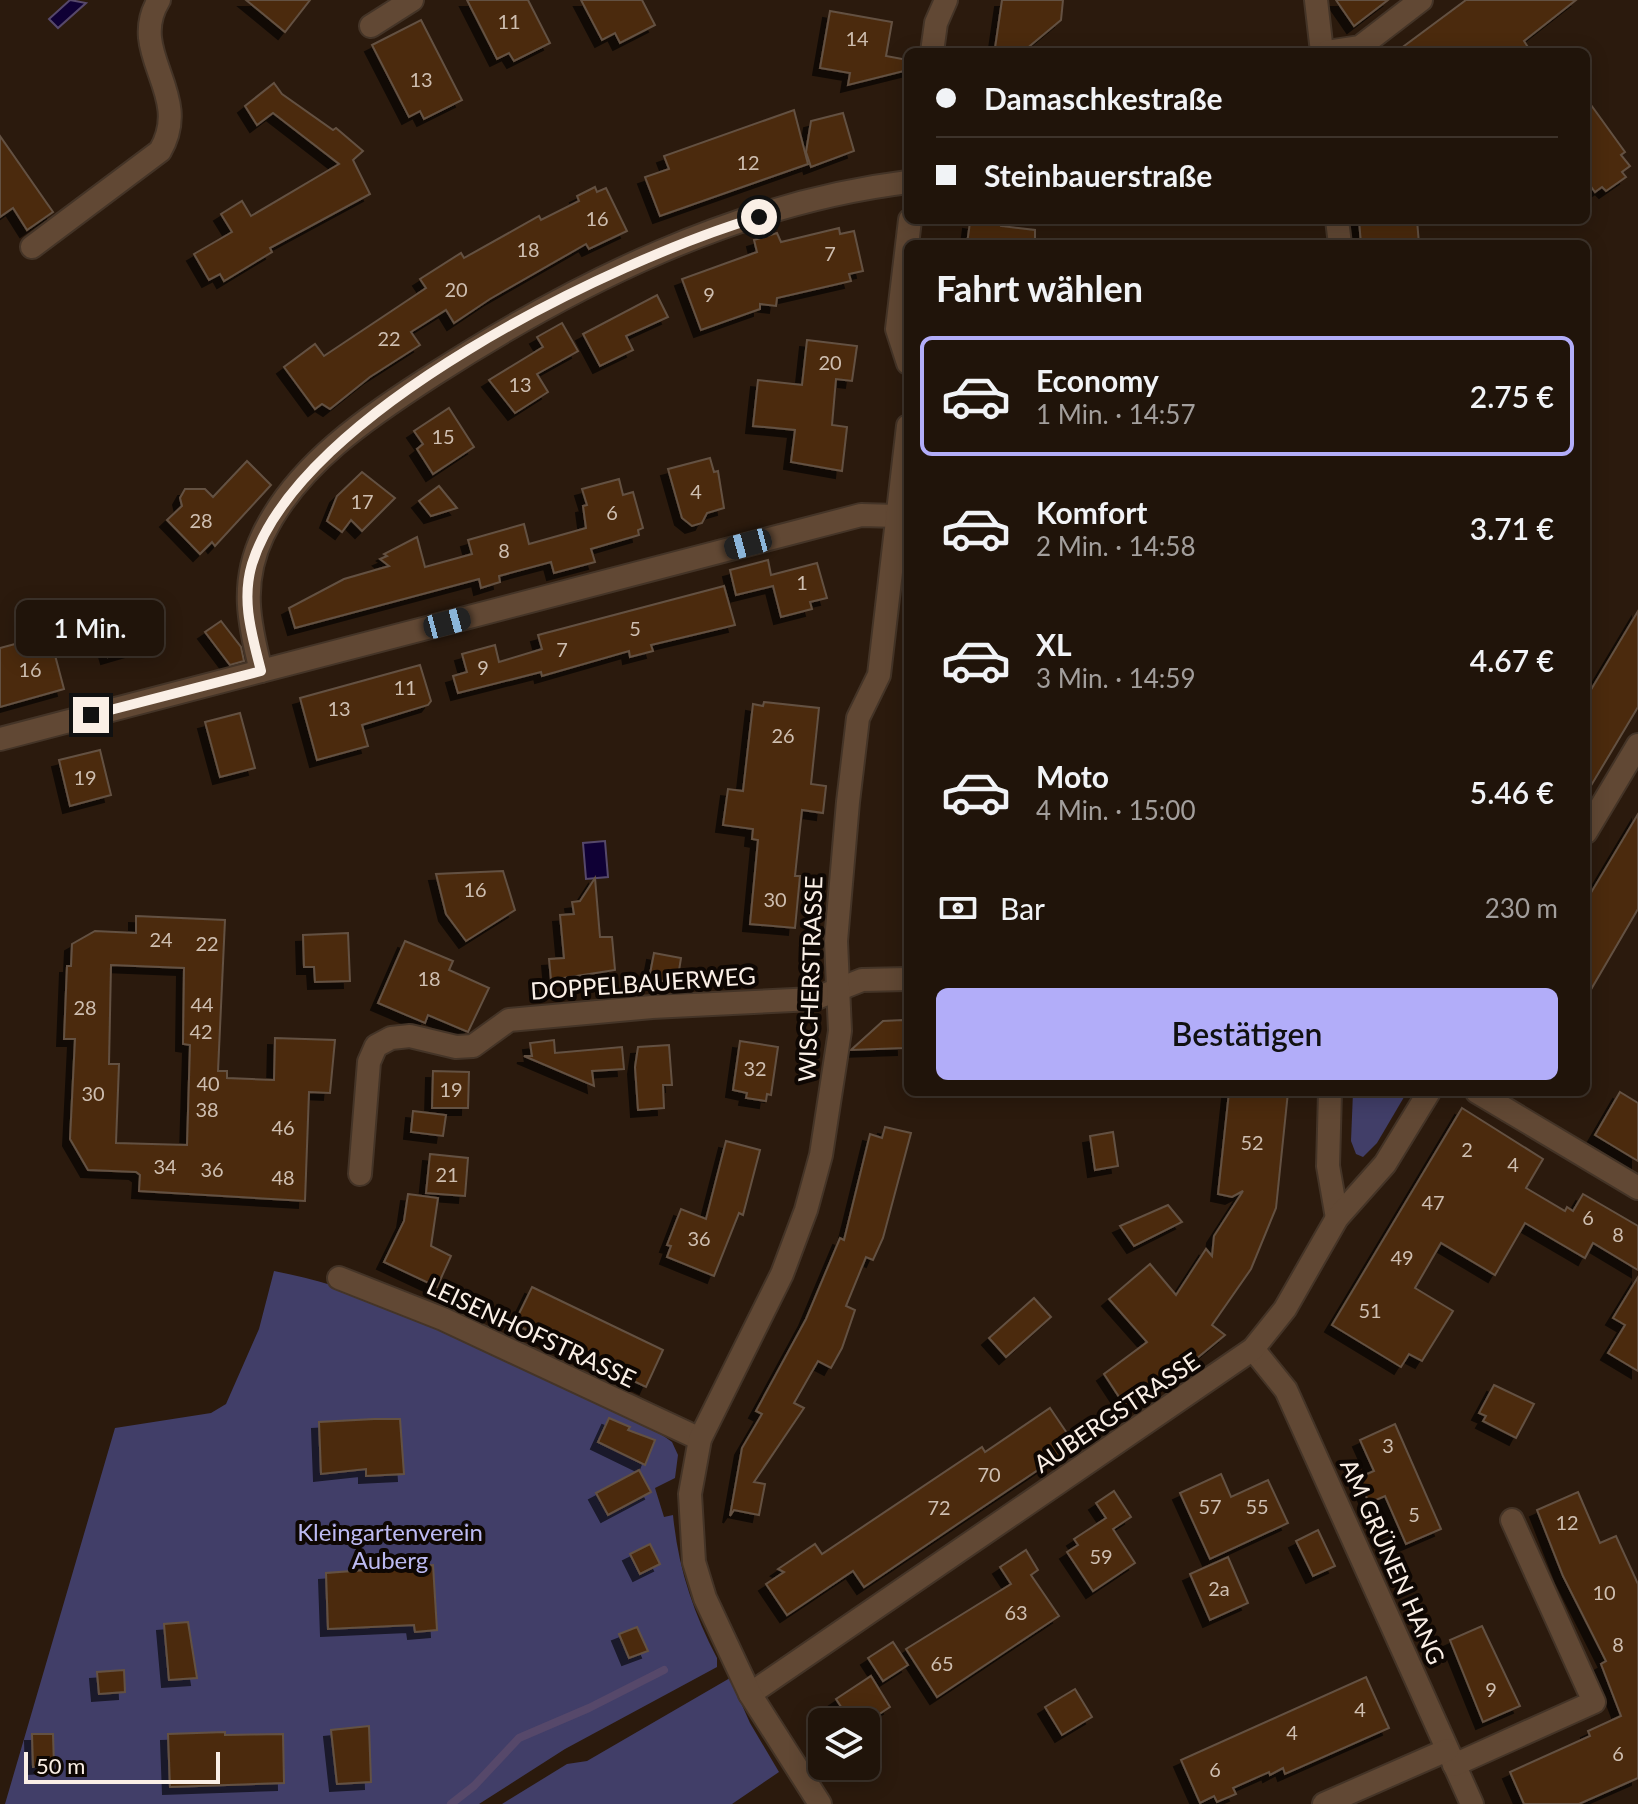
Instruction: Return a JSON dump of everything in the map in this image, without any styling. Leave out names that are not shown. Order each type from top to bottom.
[{"type":"street","points":[[32,247],[160,151],[170,134],[170,102],[149,42],[148,26],[159,0]]},
{"type":"street","points":[[371,26],[412,0]]},
{"type":"street","points":[[933,48],[936,23],[946,0]]},
{"type":"street","points":[[1316,0],[1324,48]]},
{"type":"street","points":[[1353,48],[1360,47],[1421,0]]},
{"type":"street","points":[[261,671],[246,596],[262,537],[281,503],[305,473],[352,430],[487,341],[566,296],[645,257],[812,201],[904,183]]},
{"type":"street","points":[[904,270],[897,329],[904,351]]},
{"type":"street","name":"WISCHERSTRASSE","points":[[820,1804],[750,1694],[705,1598],[694,1562],[690,1494],[700,1439],[782,1274],[806,1210],[833,1090],[840,1031],[836,991],[843,846],[858,718],[879,675],[904,462]]},
{"type":"street","points":[[0,739],[861,515],[898,516]]},
{"type":"street","points":[[1590,825],[1638,745]]},
{"type":"street","name":"DOPPELBAUERWEG","points":[[360,1174],[369,1062],[376,1046],[391,1038],[410,1036],[456,1047],[473,1046],[509,1020],[652,1007],[814,999],[862,980],[904,979]]},
{"type":"street","points":[[1330,1096],[1328,1166],[1337,1218]]},
{"type":"street","name":"AUBERGSTRASSE","points":[[750,1694],[1253,1349],[1285,1309],[1337,1218],[1385,1164],[1427,1096]]},
{"type":"street","points":[[1484,1096],[1638,1188]]},
{"type":"street","name":"LEISENHOFSTRASSE","points":[[339,1278],[443,1319],[700,1439]]},
{"type":"street","name":"AM GRÜNEN HANG","points":[[1253,1349],[1286,1390],[1472,1804]]},
{"type":"street","points":[[1324,1804],[1594,1702],[1512,1520]]},
{"type":"green space","points":[[1353,1096],[1405,1096],[1377,1143],[1363,1157],[1356,1154],[1351,1141]]},
{"type":"green space","name":"Kleingartenverein Auberg","points":[[274,1271],[349,1291],[422,1319],[633,1419],[672,1442],[678,1455],[675,1478],[655,1488],[664,1517],[673,1515],[688,1589],[717,1658],[717,1667],[565,1749],[479,1804],[5,1804],[115,1428],[211,1413],[226,1404],[259,1329]]},
{"type":"green space","points":[[730,1678],[750,1723],[779,1772],[732,1804],[502,1804],[567,1764],[587,1761]]},
{"type":"shaded area","points":[[70,0],[86,3],[58,28],[49,19]]},
{"type":"shaded area","points":[[605,841],[608,877],[586,879],[583,843]]},
{"type":"building","points":[[246,0],[310,0],[285,32]]},
{"type":"building","points":[[467,0],[528,0],[550,43],[514,61],[509,53],[497,59]]},
{"type":"building","points":[[581,0],[642,0],[655,25],[620,43],[615,33],[602,40]]},
{"type":"building","points":[[1002,0],[1063,0],[1061,20],[1027,48],[995,48]]},
{"type":"building","points":[[1336,0],[1388,0],[1354,26]]},
{"type":"building","points":[[1466,0],[1576,0],[1524,41],[1528,48],[1401,48]]},
{"type":"building","points":[[830,11],[892,22],[886,56],[904,59],[904,71],[848,85],[850,73],[820,68]]},
{"type":"building","points":[[421,20],[462,100],[424,119],[420,111],[409,117],[372,45]]},
{"type":"building","points":[[274,83],[282,94],[333,130],[336,128],[363,151],[353,160],[370,194],[270,248],[272,252],[224,281],[220,274],[209,280],[194,254],[232,232],[221,214],[242,201],[251,216],[339,164],[273,113],[257,125],[245,106]]},
{"type":"building","points":[[1590,104],[1625,152],[1621,155],[1630,166],[1622,172],[1626,177],[1606,191],[1602,187],[1595,192],[1590,185]]},
{"type":"building","points":[[794,110],[808,164],[660,216],[645,177],[669,169],[664,156]]},
{"type":"building","points":[[843,113],[854,151],[811,167],[806,152],[811,121]]},
{"type":"building","points":[[0,136],[53,212],[27,230],[13,208],[0,217]]},
{"type":"building","points":[[595,187],[597,192],[606,188],[627,231],[589,249],[586,244],[454,323],[446,310],[411,332],[420,345],[370,377],[330,409],[322,404],[315,409],[284,367],[315,344],[324,356],[426,288],[420,279],[461,253],[464,258],[539,216],[541,220],[579,201],[577,196]]},
{"type":"building","points":[[970,224],[1001,224],[1035,230],[1035,240],[968,240]]},
{"type":"building","points":[[1359,224],[1417,224],[1419,240],[1361,240]]},
{"type":"building","points":[[839,228],[840,234],[854,231],[863,271],[849,274],[851,281],[777,298],[776,306],[760,304],[760,309],[701,330],[682,279],[757,252],[754,240],[777,233],[781,242]]},
{"type":"building","points":[[657,295],[668,317],[626,336],[633,350],[600,366],[583,334]]},
{"type":"building","points":[[562,323],[578,351],[537,374],[548,392],[515,413],[489,380],[543,347],[537,337]]},
{"type":"building","points":[[807,340],[857,346],[852,381],[836,379],[832,425],[847,427],[842,471],[791,462],[795,430],[753,426],[758,380],[802,385]]},
{"type":"building","points":[[449,408],[474,447],[433,474],[417,449],[423,444],[414,431]]},
{"type":"building","points":[[710,458],[714,472],[718,471],[724,508],[707,513],[702,523],[692,526],[682,518],[668,469]]},
{"type":"building","points":[[247,461],[271,485],[215,546],[212,542],[200,554],[167,520],[182,506],[180,498],[185,489],[205,489],[213,497]]},
{"type":"building","points":[[362,472],[395,498],[362,531],[351,520],[342,532],[327,521],[337,496]]},
{"type":"building","points":[[619,479],[623,495],[633,492],[643,528],[638,530],[639,535],[591,549],[595,562],[554,573],[551,562],[499,576],[500,582],[481,588],[479,579],[295,628],[289,608],[344,579],[389,566],[380,559],[387,556],[384,554],[417,537],[425,567],[472,554],[468,540],[524,524],[529,544],[586,528],[583,506],[587,505],[582,489]]},
{"type":"building","points":[[439,486],[457,508],[431,516],[419,501]]},
{"type":"building","points":[[768,560],[771,575],[817,563],[827,598],[810,602],[812,609],[781,617],[773,586],[736,595],[730,570]]},
{"type":"building","points":[[724,586],[735,625],[651,645],[653,651],[630,657],[629,651],[542,676],[541,672],[458,693],[453,676],[467,672],[462,654],[495,645],[499,662],[542,649],[538,635]]},
{"type":"building","points":[[131,601],[132,605],[137,603],[149,645],[108,657],[100,630],[105,629],[101,613]]},
{"type":"building","points":[[1638,611],[1638,707],[1590,787],[1590,691]]},
{"type":"building","points":[[221,621],[241,647],[244,661],[230,665],[205,632]]},
{"type":"building","points":[[41,637],[43,646],[52,644],[64,689],[0,707],[0,648]]},
{"type":"building","points":[[420,665],[431,701],[428,705],[362,725],[368,746],[317,760],[300,698]]},
{"type":"building","points":[[764,702],[819,708],[811,784],[826,786],[823,813],[802,810],[795,876],[800,876],[795,928],[750,924],[758,840],[752,839],[753,829],[723,825],[728,789],[743,791],[753,704],[763,706]]},
{"type":"building","points":[[240,713],[255,768],[220,777],[205,722]]},
{"type":"building","points":[[100,750],[111,795],[70,806],[59,760]]},
{"type":"building","points":[[1638,814],[1638,909],[1590,991],[1590,894]]},
{"type":"building","points":[[503,871],[515,910],[466,941],[446,914],[436,874]]},
{"type":"building","points":[[595,878],[600,937],[612,937],[615,970],[551,980],[549,959],[564,958],[560,915],[574,914],[572,902],[580,901]]},
{"type":"building","points":[[136,916],[225,920],[218,1071],[227,1071],[227,1078],[274,1080],[275,1038],[335,1040],[330,1093],[309,1092],[305,1201],[139,1191],[140,1175],[136,1172],[88,1170],[70,1139],[75,1039],[64,1039],[67,966],[71,966],[72,944],[95,931],[136,933]],"holes":[[[111,965],[184,968],[183,1044],[190,1045],[187,1145],[116,1143],[119,1064],[109,1064]]]},
{"type":"building","points":[[348,933],[350,981],[315,982],[314,967],[304,967],[303,935]]},
{"type":"building","points":[[405,941],[453,961],[449,970],[489,988],[468,1032],[428,1015],[425,1023],[378,1003]]},
{"type":"building","points":[[654,953],[681,958],[677,983],[649,979]]},
{"type":"building","points":[[903,1020],[904,1048],[851,1050],[883,1021]]},
{"type":"building","points":[[554,1040],[555,1053],[622,1047],[624,1069],[592,1071],[594,1086],[524,1056],[532,1056],[530,1043]]},
{"type":"building","points":[[740,1041],[778,1047],[771,1095],[767,1094],[766,1101],[746,1098],[747,1093],[733,1090]]},
{"type":"building","points":[[669,1045],[672,1085],[663,1085],[664,1108],[638,1110],[635,1067],[638,1047]]},
{"type":"building","points":[[433,1071],[469,1072],[468,1108],[432,1108]]},
{"type":"building","points":[[1620,1092],[1638,1103],[1638,1161],[1595,1135]]},
{"type":"building","points":[[1229,1096],[1288,1096],[1276,1208],[1251,1269],[1212,1325],[1225,1335],[1173,1378],[1127,1409],[1104,1374],[1147,1342],[1109,1299],[1150,1264],[1176,1295],[1206,1249],[1212,1256],[1214,1236],[1243,1191],[1232,1197],[1218,1194]]},
{"type":"building","points":[[1462,1108],[1543,1159],[1526,1188],[1565,1211],[1567,1207],[1573,1211],[1583,1194],[1638,1226],[1638,1270],[1593,1243],[1585,1258],[1525,1223],[1495,1275],[1441,1243],[1415,1288],[1453,1311],[1422,1361],[1409,1354],[1401,1367],[1332,1325]]},
{"type":"building","points":[[413,1111],[446,1115],[443,1136],[411,1132]]},
{"type":"building","points":[[885,1127],[911,1133],[883,1238],[873,1260],[866,1257],[846,1306],[855,1310],[842,1348],[831,1368],[818,1361],[794,1403],[804,1408],[754,1482],[765,1484],[759,1515],[734,1510],[730,1516],[742,1448],[762,1414],[756,1411],[806,1319],[840,1238],[844,1240],[870,1134],[882,1138]]},
{"type":"building","points":[[1113,1132],[1118,1166],[1095,1170],[1090,1136]]},
{"type":"building","points":[[726,1141],[760,1150],[743,1215],[739,1213],[714,1276],[667,1257],[671,1246],[667,1245],[681,1209],[706,1219]]},
{"type":"building","points":[[430,1154],[468,1158],[465,1196],[426,1193]]},
{"type":"building","points":[[408,1194],[438,1198],[431,1246],[451,1256],[437,1287],[384,1262],[404,1221]]},
{"type":"building","points":[[1168,1205],[1182,1222],[1134,1246],[1120,1226]]},
{"type":"building","points":[[1638,1277],[1638,1371],[1608,1353],[1625,1325],[1613,1318]]},
{"type":"building","points":[[532,1287],[663,1350],[646,1387],[514,1324]]},
{"type":"building","points":[[1034,1298],[1051,1317],[1006,1357],[989,1338]]},
{"type":"building","points":[[1494,1385],[1534,1404],[1516,1438],[1483,1421],[1486,1416],[1479,1413]]},
{"type":"building","points":[[1050,1408],[1075,1445],[864,1587],[853,1571],[787,1615],[766,1584],[784,1572],[778,1569],[815,1544],[822,1554],[982,1447],[985,1452]]},
{"type":"building","points":[[609,1418],[630,1427],[628,1430],[655,1440],[645,1465],[598,1442]]},
{"type":"building","points":[[400,1419],[404,1474],[366,1476],[366,1469],[321,1474],[319,1422]]},
{"type":"building","points":[[1395,1424],[1441,1529],[1406,1544],[1385,1496],[1369,1503],[1358,1478],[1374,1471],[1360,1440]]},
{"type":"building","points":[[639,1470],[651,1492],[608,1515],[596,1493]]},
{"type":"building","points":[[1221,1474],[1231,1497],[1268,1480],[1288,1523],[1210,1559],[1180,1493]]},
{"type":"building","points":[[1114,1491],[1131,1517],[1113,1529],[1135,1563],[1093,1591],[1067,1552],[1078,1545],[1074,1539],[1106,1518],[1096,1503]]},
{"type":"building","points":[[1578,1492],[1600,1543],[1616,1536],[1638,1584],[1638,1778],[1579,1804],[1524,1804],[1510,1772],[1590,1736],[1588,1731],[1621,1716],[1601,1664],[1606,1661],[1563,1576],[1537,1510]]},
{"type":"building","points":[[1318,1530],[1335,1566],[1313,1576],[1296,1541]]},
{"type":"building","points":[[650,1544],[660,1564],[640,1574],[630,1554]]},
{"type":"building","points":[[1026,1550],[1038,1570],[1031,1575],[1059,1616],[937,1697],[906,1649],[1011,1584],[1000,1567]]},
{"type":"building","points":[[1228,1557],[1248,1603],[1210,1620],[1190,1574]]},
{"type":"building","points":[[433,1565],[437,1630],[415,1632],[414,1625],[328,1629],[326,1573]]},
{"type":"building","points":[[188,1622],[197,1678],[169,1680],[164,1624]]},
{"type":"building","points":[[1482,1626],[1520,1706],[1483,1722],[1450,1640]]},
{"type":"building","points":[[637,1627],[648,1651],[629,1658],[619,1634]]},
{"type":"building","points":[[893,1642],[908,1665],[883,1681],[868,1658]]},
{"type":"building","points":[[124,1670],[125,1692],[99,1694],[97,1672]]},
{"type":"building","points":[[871,1676],[890,1707],[880,1714],[880,1708],[842,1708],[836,1699]]},
{"type":"building","points":[[1366,1677],[1389,1728],[1285,1774],[1283,1768],[1270,1775],[1269,1772],[1233,1788],[1236,1794],[1217,1802],[1214,1796],[1200,1803],[1181,1760]]},
{"type":"building","points":[[1075,1689],[1092,1717],[1062,1735],[1045,1707]]},
{"type":"building","points":[[369,1726],[371,1782],[337,1784],[331,1730]]},
{"type":"building","points":[[225,1732],[225,1735],[283,1734],[284,1783],[170,1787],[168,1734]]},
{"type":"building","points":[[32,1734],[53,1734],[54,1766],[33,1767]]},
{"type":"waterway","points":[[451,1804],[474,1786],[519,1738],[589,1708],[664,1670]]},
{"type":"route","points":[[91,715],[261,671],[249,626],[246,596],[251,567],[262,537],[281,503],[305,473],[352,430],[472,350],[566,296],[655,253],[759,217]]}]
